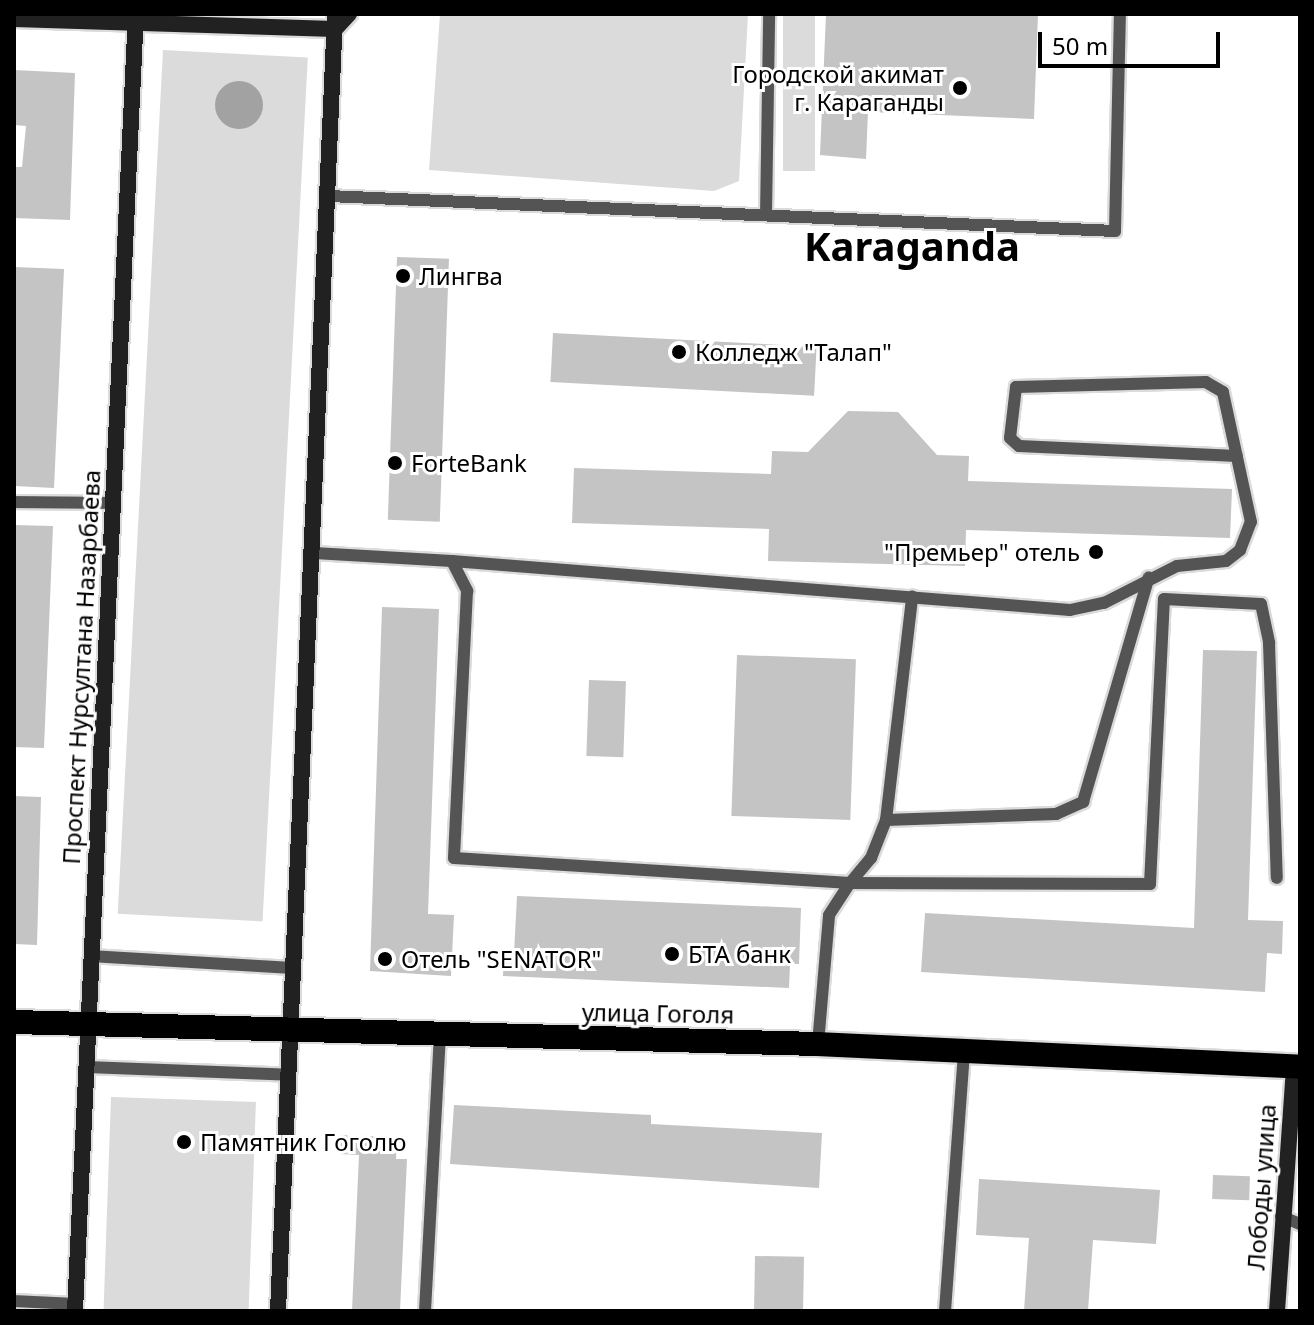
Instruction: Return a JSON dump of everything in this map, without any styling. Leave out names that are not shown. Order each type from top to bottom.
[{"type":"highway","name":"улица Гоголя","points":[[14,1022],[818,1044],[1297,1067]]},
{"type":"main road","points":[[14,19],[335,22],[349,14]]},
{"type":"main road","name":"Проспект Нурсултана Назарбаева","points":[[75,1307],[135,19]]},
{"type":"main road","points":[[278,1311],[293,1032],[335,22]]},
{"type":"main road","name":"Лободы улица","points":[[1277,1311],[1281,1216],[1297,1067]]},
{"type":"lane","points":[[766,215],[769,14]]},
{"type":"lane","points":[[329,196],[1115,231],[1120,14]]},
{"type":"lane","points":[[314,553],[1070,610],[1104,603],[1149,577],[1177,566],[1226,561],[1240,550],[1251,522],[1237,456],[1223,392],[1216,385],[1022,385],[1013,391],[1010,438],[1019,446],[1237,456]]},
{"type":"lane","points":[[14,502],[113,503]]},
{"type":"lane","points":[[452,561],[467,591],[454,858],[850,883],[1150,884],[1164,599],[1261,604],[1269,643],[1277,878]]},
{"type":"lane","points":[[886,820],[1056,814],[1083,802],[1149,577]]},
{"type":"lane","points":[[818,1044],[829,915],[871,858],[886,820],[912,597]]},
{"type":"lane","points":[[92,956],[295,968]]},
{"type":"lane","points":[[425,1311],[440,1035]]},
{"type":"lane","points":[[945,1311],[964,1051]]},
{"type":"lane","points":[[86,1067],[290,1075]]},
{"type":"lane","points":[[1281,1216],[1300,1224]]},
{"type":"lane","points":[[14,1301],[75,1307]]},
{"type":"shaded area","points":[[440,14],[748,14],[739,181],[714,191],[429,170]]},
{"type":"shaded area","points":[[783,14],[815,14],[815,171],[783,171]]},
{"type":"shaded area","points":[[163,50],[308,58],[263,921],[118,914]]},
{"type":"shaded area","points":[[239,81],[256,88],[263,105],[256,122],[239,129],[222,122],[215,105],[222,88]]},
{"type":"shaded area","points":[[111,1097],[256,1102],[249,1311],[104,1311]]},
{"type":"building","name":"Городской акимат г. Караганды","points":[[826,14],[1038,14],[1034,119],[868,112],[866,159],[820,155]]},
{"type":"building","points":[[14,70],[75,73],[70,220],[14,218],[14,167],[22,167],[26,126],[14,125]]},
{"type":"building","points":[[397,257],[449,259],[440,522],[388,520]]},
{"type":"building","points":[[14,267],[64,269],[54,488],[14,486]]},
{"type":"building","points":[[553,333],[817,347],[814,396],[550,382]]},
{"type":"building","points":[[848,411],[898,412],[937,455],[969,456],[968,481],[1232,489],[1230,538],[966,530],[965,566],[768,561],[769,529],[572,523],[574,468],[771,474],[772,451],[808,452]]},
{"type":"building","points":[[14,525],[53,526],[44,748],[14,747]]},
{"type":"building","points":[[382,607],[439,609],[428,914],[454,915],[451,976],[370,971]]},
{"type":"building","points":[[1203,650],[1257,651],[1248,920],[1283,921],[1282,954],[1267,953],[1265,992],[921,972],[925,913],[1194,928]]},
{"type":"building","points":[[737,655],[856,659],[850,820],[731,816]]},
{"type":"building","points":[[589,680],[626,681],[623,757],[586,756]]},
{"type":"building","points":[[14,796],[41,797],[37,945],[14,944]]},
{"type":"building","points":[[517,896],[801,908],[799,964],[790,964],[789,988],[503,976],[504,952],[514,953]]},
{"type":"building","points":[[454,1105],[651,1115],[651,1124],[822,1133],[819,1188],[450,1164]]},
{"type":"building","points":[[340,1135],[397,1137],[396,1159],[407,1159],[400,1311],[352,1311],[359,1155],[339,1154]]},
{"type":"building","points":[[1213,1175],[1250,1176],[1249,1200],[1212,1199]]},
{"type":"building","points":[[979,1179],[1160,1190],[1156,1244],[1093,1240],[1088,1311],[1024,1311],[1029,1238],[976,1235]]},
{"type":"building","points":[[755,1256],[804,1257],[803,1311],[754,1311]]},
{"type":"place","name":"Городской акимат г. Караганды","points":[[960,88]]},
{"type":"place","name":"Лингва","points":[[403,276]]},
{"type":"place","name":"Колледж \"Талап\"","points":[[679,352]]},
{"type":"place","name":"ForteBank","points":[[395,463]]},
{"type":"place","name":"\"Премьер\" отель","points":[[1096,552]]},
{"type":"place","name":"БТА банк","points":[[672,954]]},
{"type":"place","name":"Отель \"SENATOR\"","points":[[385,959]]},
{"type":"place","name":"Памятник Гоголю","points":[[184,1142]]},
{"type":"district","name":"Karaganda","points":[[912,246]]}]
